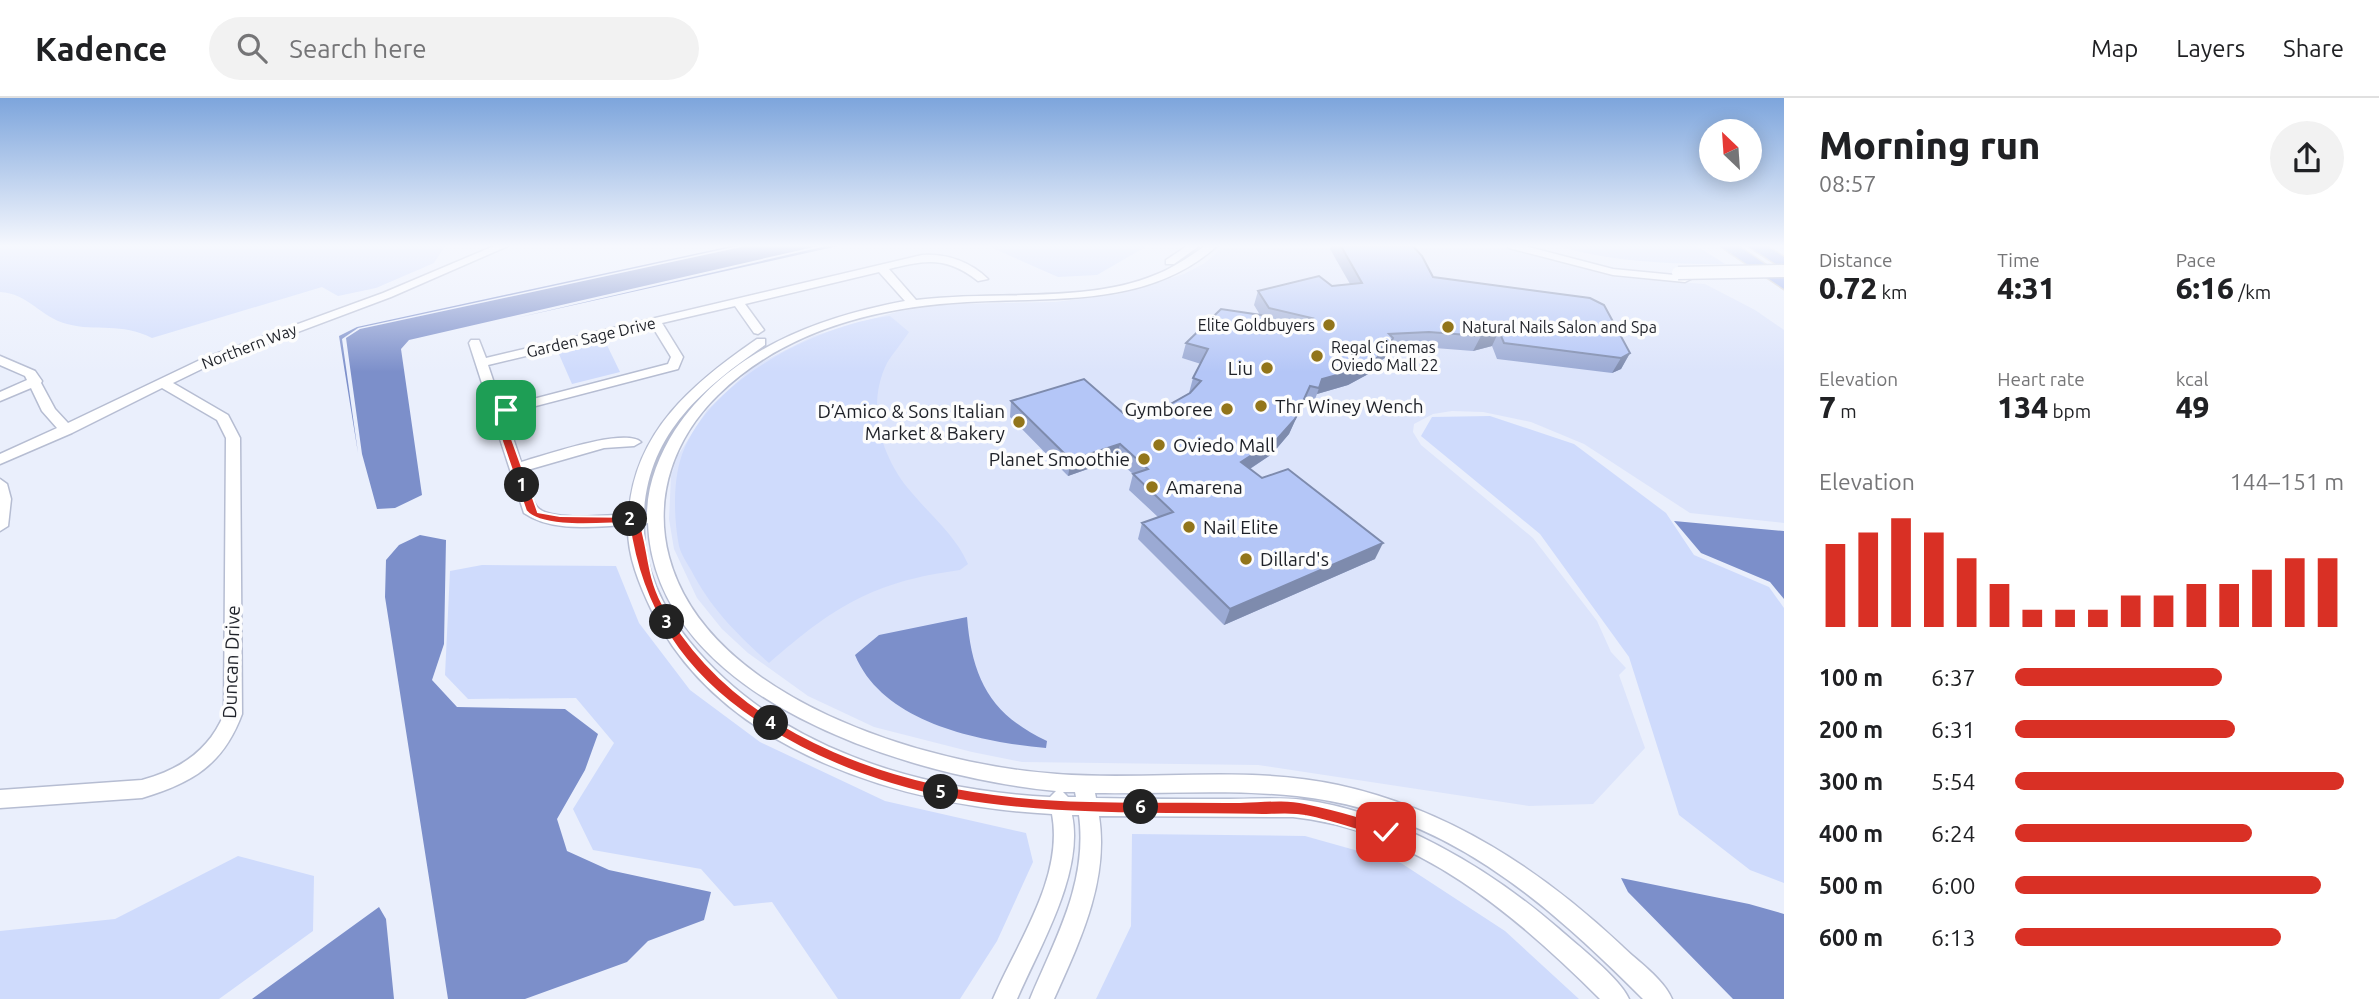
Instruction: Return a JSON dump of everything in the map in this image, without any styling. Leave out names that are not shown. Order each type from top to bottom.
[{"type":"street","name":"Northern Way","points":[[0,460],[241,347],[403,288]]},
{"type":"street","name":"Garden Sage Drive","points":[[481,363],[797,288]]},
{"type":"street","points":[[892,288],[898,295]]},
{"type":"street","points":[[1075,288],[962,290],[898,295],[785,330],[720,368],[677,408],[660,431],[639,479],[634,519],[640,562],[654,600],[678,640],[707,676],[744,706],[803,744],[869,772],[955,796],[1061,806],[1303,809],[1386,832],[1457,866],[1491,888],[1572,954],[1617,999]]},
{"type":"street","points":[[1125,288],[1057,298],[898,295],[793,337],[759,354],[728,377],[683,424],[657,487],[653,519],[656,544],[667,579],[683,609],[711,647],[762,688],[824,724],[878,745],[945,766],[1056,782],[1277,786],[1325,790],[1376,804],[1461,839],[1506,864],[1578,921],[1660,999]]},
{"type":"street","points":[[738,302],[758,330]]},
{"type":"street","points":[[497,412],[674,366],[677,357],[655,322]]},
{"type":"street","points":[[475,343],[529,509],[535,515],[560,520],[653,519]]},
{"type":"street","points":[[0,360],[19,366],[36,381],[49,411],[67,430]]},
{"type":"street","points":[[0,397],[36,381]]},
{"type":"street","name":"Duncan Drive","points":[[0,799],[142,789],[161,784],[195,766],[220,742],[229,729],[233,714],[233,438],[223,418],[162,382]]},
{"type":"street","points":[[516,468],[604,444],[634,442]]},
{"type":"street","points":[[0,484],[4,499],[0,526]]},
{"type":"street","points":[[1005,999],[1060,876],[1065,830],[1056,782]]},
{"type":"street","points":[[1042,999],[1068,944],[1087,881],[1091,834],[1083,783]]},
{"type":"street","points":[[1457,866],[1461,839]]},
{"type":"street","points":[[1491,888],[1506,864]]},
{"type":"shaded area","points":[[0,288],[319,288],[152,338],[130,330],[67,324],[18,296],[0,292]]},
{"type":"shaded area","points":[[324,288],[376,288],[338,296]]},
{"type":"shaded area","name":"Oviedo Mall","points":[[1138,288],[1713,288],[1755,310],[1784,330],[1784,523],[1690,513],[1584,444],[1531,422],[1483,412],[1452,411],[1433,414],[1414,424],[1413,432],[1421,445],[1533,538],[1597,621],[1611,652],[1626,668],[1619,675],[1645,748],[1593,804],[1529,806],[1258,765],[1022,762],[972,752],[874,727],[808,696],[748,653],[722,629],[697,598],[674,549],[669,519],[671,476],[677,457],[707,410],[754,366],[813,336],[900,311],[950,304],[1055,302],[1119,294]]},
{"type":"shaded area","points":[[890,316],[909,332],[887,363],[877,397],[877,415],[885,449],[901,479],[950,535],[968,564],[960,570],[902,582],[856,600],[814,626],[769,663],[716,609],[681,552],[675,503],[680,461],[693,433],[712,407],[737,383],[797,345],[829,331]]},
{"type":"shaded area","points":[[605,341],[620,372],[572,384],[558,352]]},
{"type":"shaded area","points":[[1490,416],[1574,444],[1666,513],[1694,555],[1769,587],[1784,608],[1784,883],[1750,870],[1679,815],[1629,657],[1540,534],[1421,436],[1432,417]]},
{"type":"shaded area","points":[[482,565],[616,566],[639,623],[690,690],[760,742],[885,801],[1026,833],[1033,862],[997,941],[960,999],[838,999],[772,902],[734,906],[701,869],[593,850],[573,809],[614,743],[576,698],[468,699],[445,675],[450,571]]},
{"type":"shaded area","points":[[1132,834],[1305,836],[1401,863],[1505,931],[1579,999],[1096,999],[1131,926]]},
{"type":"shaded area","points":[[238,856],[314,876],[313,931],[219,999],[0,999],[0,931],[115,919]]},
{"type":"water","points":[[543,288],[358,328],[342,339],[358,453],[339,336],[357,327]]},
{"type":"water","points":[[550,288],[635,288],[409,340],[401,349],[422,495],[395,508],[377,509],[362,454],[346,338],[360,329]]},
{"type":"water","points":[[645,288],[650,288],[516,318]]},
{"type":"water","points":[[1674,521],[1784,531],[1784,599],[1770,582],[1701,553]]},
{"type":"water","points":[[420,535],[446,540],[444,644],[432,680],[457,707],[565,709],[598,734],[585,770],[557,819],[567,851],[609,870],[711,892],[704,920],[648,941],[627,962],[525,999],[448,999],[385,597],[386,560],[399,545]]},
{"type":"water","points":[[967,617],[973,658],[987,691],[1011,719],[1047,741],[1046,748],[964,734],[910,713],[887,697],[869,678],[855,655],[879,635]]},
{"type":"water","points":[[1621,878],[1749,904],[1784,914],[1784,999],[1733,999],[1628,892]]},
{"type":"water","points":[[379,907],[386,919],[394,999],[252,999]]},
{"type":"building","name":"Oviedo Mall","points":[[1270,288],[1516,288],[1590,298],[1604,305],[1630,353],[1621,358],[1504,343],[1499,331],[1481,336],[1429,332],[1389,334],[1393,338],[1380,348],[1378,357],[1355,370],[1322,379],[1319,388],[1310,386],[1295,419],[1278,438],[1241,462],[1262,478],[1288,469],[1383,543],[1230,609],[1142,523],[1173,512],[1133,474],[1148,469],[1120,444],[1071,460],[1011,401],[1084,379],[1123,413],[1134,410],[1142,416],[1165,407],[1190,393],[1201,381],[1193,378],[1208,349],[1186,343],[1221,309],[1261,315],[1281,334],[1312,318],[1269,308],[1258,291]]},
{"type":"place","name":"Elite Goldbuyers","points":[[1329,325]]},
{"type":"place","name":"Natural Nails Salon and Spa","points":[[1448,327]]},
{"type":"place","name":"Regal Cinemas Oviedo Mall 22","points":[[1317,356]]},
{"type":"place","name":"Liu","points":[[1267,368]]},
{"type":"place","name":"Thr Winey Wench","points":[[1261,406]]},
{"type":"place","name":"Gymboree","points":[[1227,409]]},
{"type":"place","name":"D’Amico & Sons Italian Market & Bakery","points":[[1019,422]]},
{"type":"place","name":"Oviedo Mall","points":[[1159,445]]},
{"type":"place","name":"Planet Smoothie","points":[[1144,459]]},
{"type":"place","name":"Amarena","points":[[1152,487]]},
{"type":"place","name":"Nail Elite","points":[[1189,527]]},
{"type":"place","name":"Dillard's","points":[[1246,559]]},
{"type":"route","points":[[506,410],[497,412],[529,509],[545,519],[634,519],[640,562],[654,600],[678,640],[707,676],[744,706],[803,744],[869,772],[955,796],[1061,806],[1303,809],[1386,832]]}]
